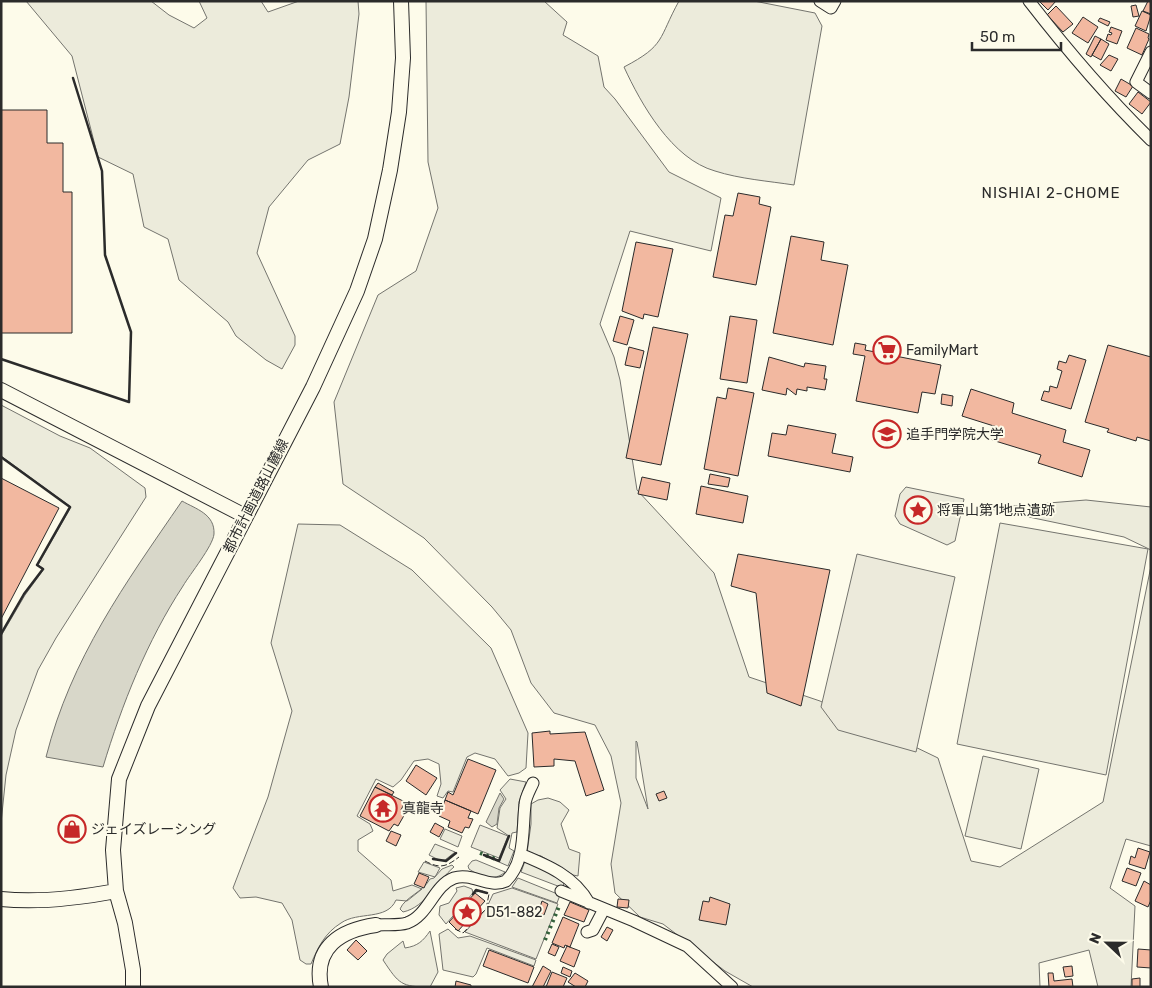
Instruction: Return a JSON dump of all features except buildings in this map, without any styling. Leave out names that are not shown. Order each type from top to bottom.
[{"type":"street","name":"都市計画道路山麓線","points":[[132,987],[133,970],[126,923],[116,891],[113,850],[119,779],[148,706],[313,387],[357,291],[375,239],[400,112],[403,58],[401,1]]},
{"type":"street","points":[[820,1],[831,8],[835,1]]},
{"type":"street","points":[[1029,1],[1069,52],[1118,108],[1151,140]]},
{"type":"street","points":[[1151,52],[1136,82],[1151,93]]},
{"type":"street","points":[[1,390],[245,516]]},
{"type":"street","points":[[321,987],[319,970],[323,956],[335,939],[356,928],[400,924],[412,920],[425,908],[447,881],[456,877],[466,876],[490,883],[501,883],[510,877],[520,854],[524,834],[525,804],[533,783]]},
{"type":"street","points":[[520,854],[557,870],[579,889],[589,903]]},
{"type":"street","points":[[1,899],[19,901],[51,900],[116,891]]},
{"type":"street","points":[[561,891],[604,908],[687,946],[732,987]]},
{"type":"street","points":[[587,932],[593,930],[604,908]]},
{"type":"shaded area","points":[[26,1],[151,1],[169,15],[194,28],[207,18],[199,1],[261,1],[268,12],[299,1],[358,1],[359,14],[349,97],[340,144],[308,160],[269,207],[257,253],[295,336],[295,345],[282,369],[266,360],[236,336],[228,322],[179,280],[168,239],[144,227],[133,174],[98,157],[72,56]]},
{"type":"shaded area","points":[[426,1],[544,1],[567,22],[563,35],[598,56],[604,87],[669,172],[721,198],[711,251],[630,231],[600,324],[614,357],[620,380],[637,490],[714,573],[749,677],[820,701],[938,758],[971,861],[1000,867],[1103,802],[1151,566],[1151,846],[1126,839],[1110,888],[1135,906],[1131,987],[1098,987],[1089,950],[1039,963],[1040,987],[753,987],[725,971],[663,924],[640,917],[615,893],[611,864],[621,803],[611,756],[595,725],[554,713],[531,683],[511,630],[492,607],[424,538],[343,484],[334,402],[378,295],[416,271],[438,208],[428,162]],"holes":[[[637,742],[648,809],[636,778]]]},
{"type":"shaded area","points":[[679,1],[754,1],[815,13],[822,26],[794,185],[734,176],[699,165],[672,143],[639,97],[624,67],[647,53],[659,40]]},
{"type":"shaded area","points":[[1,405],[60,436],[90,448],[145,488],[146,497],[56,638],[38,670],[16,730],[6,775],[1,823],[1,636],[25,595],[44,569],[38,565],[71,507],[1,456]]},
{"type":"shaded area","points":[[906,487],[964,499],[955,541],[947,545],[900,524],[895,516],[900,494]]},
{"type":"shaded area","points":[[1086,500],[1151,507],[1151,550],[1124,537],[986,508]]},
{"type":"shaded area","points":[[182,501],[208,517],[213,527],[213,539],[206,553],[170,607],[147,651],[118,720],[103,767],[46,757],[57,721],[85,654],[140,562]]},
{"type":"shaded area","points":[[1000,523],[1148,549],[1106,775],[957,744]]},
{"type":"shaded area","points":[[298,524],[340,525],[412,570],[491,648],[528,733],[526,768],[519,773],[508,776],[495,759],[475,753],[467,757],[453,792],[448,791],[443,798],[437,796],[441,784],[439,764],[428,759],[414,761],[401,780],[393,787],[376,779],[357,816],[370,824],[373,831],[358,840],[358,851],[391,880],[393,891],[412,885],[422,889],[407,901],[396,900],[392,907],[386,911],[348,919],[341,923],[323,941],[311,964],[306,964],[300,960],[292,920],[282,903],[256,897],[240,898],[233,888],[268,797],[292,711],[271,643]]},
{"type":"shaded area","points":[[857,554],[955,577],[916,752],[838,730],[821,707]]},
{"type":"shaded area","points":[[983,756],[1039,769],[1021,849],[965,836]]},
{"type":"shaded area","points":[[510,779],[526,782],[519,802],[517,832],[512,833],[509,848],[514,851],[508,866],[499,862],[509,836],[497,828],[500,808],[506,799],[500,790]]},
{"type":"shaded area","points":[[500,793],[504,799],[499,808],[497,824],[492,827],[486,822]]},
{"type":"shaded area","points":[[548,798],[560,802],[569,810],[561,824],[569,849],[580,853],[578,876],[541,856],[527,853],[531,824],[531,804]]},
{"type":"shaded area","points":[[480,825],[508,836],[499,858],[471,847]]},
{"type":"shaded area","points":[[445,829],[462,836],[458,847],[440,839]]},
{"type":"shaded area","points":[[435,844],[455,852],[445,860],[439,860],[429,855]]},
{"type":"shaded area","points":[[476,860],[505,872],[497,877],[477,874],[469,869],[468,866],[472,861]]},
{"type":"shaded area","points":[[525,861],[546,869],[564,882],[563,888],[521,872]]},
{"type":"shaded area","points":[[424,862],[440,868],[435,877],[418,872]]},
{"type":"shaded area","points":[[452,865],[454,867],[418,905],[403,912],[400,909],[430,879],[434,878],[442,869]]},
{"type":"shaded area","points":[[518,878],[560,895],[557,903],[512,887]]},
{"type":"shaded area","points":[[464,886],[472,889],[473,893],[446,924],[439,915],[440,906],[449,903],[457,891],[456,888]]},
{"type":"shaded area","points":[[512,888],[558,904],[536,959],[465,932],[486,909],[493,894]]},
{"type":"shaded area","points":[[448,929],[458,938],[470,936],[536,960],[534,966],[487,948],[473,977],[443,970],[439,934]]},
{"type":"shaded area","points":[[430,931],[438,972],[430,987],[407,985],[397,979],[383,960],[387,954],[403,941],[405,948],[413,946]]},
{"type":"hedge","points":[[480,853],[498,860]]},
{"type":"hedge","points":[[545,940],[560,904]]},
{"type":"fence","points":[[425,861],[443,866],[459,857]]},
{"type":"fence","points":[[455,929],[463,933],[486,909],[489,894],[482,891],[475,892]]},
{"type":"wall","points":[[1,359],[129,402],[131,332],[105,255],[102,171],[73,78]]},
{"type":"wall","points":[[1,457],[70,507],[37,565],[43,569],[24,594],[1,634]]},
{"type":"wall","points":[[484,855],[499,861],[509,836]]},
{"type":"wall","points":[[433,859],[446,861],[456,853]]},
{"type":"wall","points":[[473,894],[476,890],[487,893]]},
{"type":"place","name":"FamilyMart","points":[[887,350]]},
{"type":"place","name":"追手門学院大学","points":[[887,434]]},
{"type":"place","name":"将軍山第1地点遺跡","points":[[918,510]]},
{"type":"place","name":"真龍寺","points":[[383,808]]},
{"type":"place","name":"ジェイズレーシング","points":[[72,829]]},
{"type":"place","name":"D51-882","points":[[467,912]]},
{"type":"district","name":"NISHIAI 2-CHOME","points":[[1051,193]]}]
